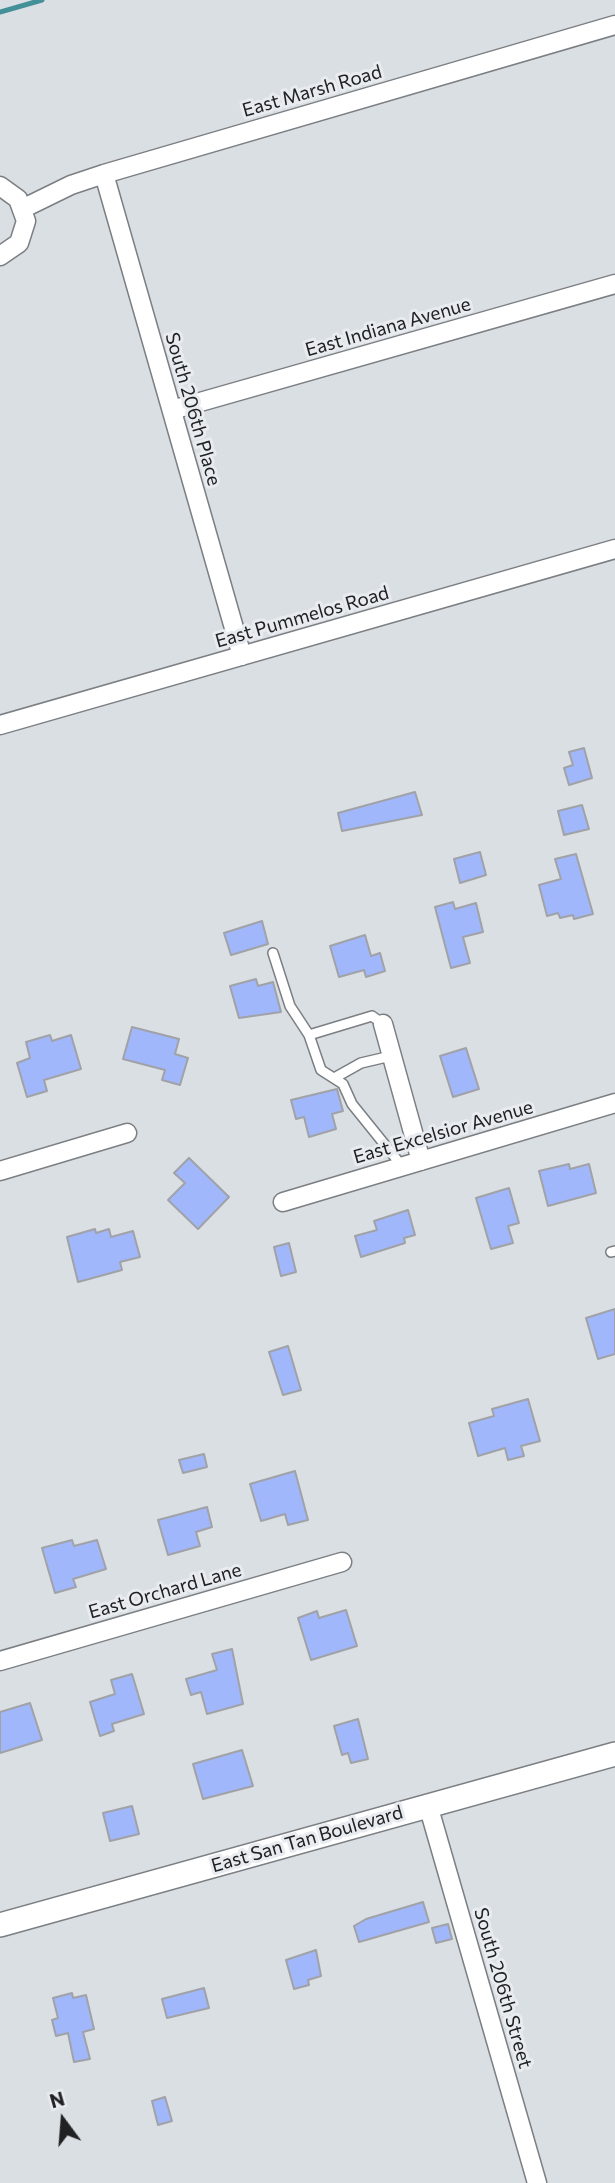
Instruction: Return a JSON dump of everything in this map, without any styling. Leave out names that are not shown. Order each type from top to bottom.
[{"type":"street","name":"East Marsh Road","points":[[24,208],[71,185],[104,174],[615,25]]},
{"type":"street","name":"South 206th Place","points":[[104,174],[242,656]]},
{"type":"street","points":[[0,186],[10,191],[24,208],[24,233],[19,243],[0,256]]},
{"type":"street","name":"East Indiana Avenue","points":[[172,410],[615,284]]},
{"type":"street","name":"East Pummelos Road","points":[[0,725],[615,549]]},
{"type":"street","points":[[383,1024],[421,1161]]},
{"type":"street","name":"East Excelsior Avenue","points":[[283,1202],[615,1103]]},
{"type":"street","points":[[0,1171],[127,1133]]},
{"type":"street","name":"East Orchard Lane","points":[[0,1661],[342,1562]]},
{"type":"street","name":"East San Tan Boulevard","points":[[0,1925],[615,1754]]},
{"type":"street","name":"South 206th Street","points":[[428,1805],[537,2183]]},
{"type":"lane","points":[[273,953],[290,1006],[309,1035],[321,1070],[336,1077],[352,1104],[402,1166]]},
{"type":"lane","points":[[309,1035],[372,1016],[383,1024]]},
{"type":"lane","points":[[336,1077],[361,1063],[391,1056]]},
{"type":"building","points":[[584,748],[592,778],[569,785],[564,768],[573,765],[569,752]]},
{"type":"building","points":[[415,792],[422,815],[342,831],[338,813]]},
{"type":"building","points":[[582,805],[589,829],[564,835],[558,811]]},
{"type":"building","points":[[480,852],[486,875],[460,883],[454,859]]},
{"type":"building","points":[[576,854],[593,914],[574,919],[573,915],[560,918],[558,913],[547,916],[539,885],[561,879],[555,859]]},
{"type":"building","points":[[453,902],[455,909],[476,903],[483,932],[463,937],[470,963],[451,968],[435,907]]},
{"type":"building","points":[[262,921],[268,944],[231,955],[224,933]]},
{"type":"building","points":[[365,935],[371,956],[380,953],[385,971],[366,977],[364,970],[339,977],[330,946]]},
{"type":"building","points":[[256,979],[258,986],[273,982],[281,1012],[239,1018],[230,986]]},
{"type":"building","points":[[132,1027],[179,1039],[175,1054],[188,1058],[180,1085],[162,1080],[165,1070],[123,1059]]},
{"type":"building","points":[[50,1035],[52,1041],[71,1035],[81,1069],[44,1080],[47,1091],[27,1097],[17,1063],[30,1058],[26,1042]]},
{"type":"building","points":[[466,1048],[479,1089],[453,1097],[440,1056]]},
{"type":"building","points":[[337,1089],[343,1111],[332,1114],[336,1129],[309,1137],[304,1117],[296,1119],[291,1100]]},
{"type":"building","points":[[189,1158],[229,1197],[198,1229],[168,1200],[185,1183],[174,1173]]},
{"type":"building","points":[[569,1164],[570,1169],[589,1164],[596,1193],[548,1206],[539,1171]]},
{"type":"building","points":[[509,1188],[519,1223],[508,1226],[513,1243],[491,1249],[476,1198]]},
{"type":"building","points":[[408,1210],[415,1235],[404,1238],[405,1243],[361,1257],[355,1236],[377,1230],[374,1221]]},
{"type":"building","points":[[95,1229],[96,1233],[109,1229],[111,1237],[133,1231],[140,1257],[120,1262],[122,1270],[78,1282],[67,1237]]},
{"type":"building","points":[[289,1243],[296,1272],[281,1276],[274,1247]]},
{"type":"building","points":[[615,1309],[615,1354],[598,1359],[586,1318]]},
{"type":"building","points":[[288,1346],[301,1390],[283,1395],[269,1352]]},
{"type":"building","points":[[528,1399],[540,1441],[521,1446],[524,1456],[508,1460],[505,1448],[478,1456],[469,1423],[494,1416],[492,1409]]},
{"type":"building","points":[[204,1454],[207,1467],[183,1473],[179,1460]]},
{"type":"building","points":[[295,1471],[308,1520],[288,1525],[285,1514],[261,1521],[250,1484]]},
{"type":"building","points":[[207,1507],[212,1527],[196,1532],[200,1546],[168,1555],[158,1520]]},
{"type":"building","points":[[72,1540],[74,1546],[97,1540],[106,1569],[73,1579],[76,1587],[55,1593],[42,1548]]},
{"type":"building","points":[[346,1610],[357,1646],[311,1660],[298,1618],[317,1611],[319,1618]]},
{"type":"building","points":[[232,1649],[243,1704],[207,1714],[201,1692],[191,1695],[186,1679],[217,1670],[212,1654]]},
{"type":"building","points":[[132,1674],[144,1714],[112,1724],[114,1731],[100,1736],[90,1702],[115,1694],[111,1680]]},
{"type":"building","points":[[30,1703],[42,1740],[0,1753],[0,1712]]},
{"type":"building","points":[[358,1719],[368,1759],[351,1763],[348,1753],[342,1755],[334,1726]]},
{"type":"building","points":[[242,1750],[253,1786],[203,1799],[193,1764]]},
{"type":"building","points":[[132,1806],[139,1834],[110,1841],[103,1813]]},
{"type":"building","points":[[423,1902],[429,1922],[359,1942],[354,1926],[366,1919]]},
{"type":"building","points":[[448,1924],[452,1939],[436,1943],[432,1928]]},
{"type":"building","points":[[316,1950],[321,1976],[308,1980],[309,1985],[294,1989],[286,1960]]},
{"type":"building","points":[[204,1988],[209,2008],[167,2018],[162,1999]]},
{"type":"building","points":[[72,1993],[73,1998],[86,1995],[94,2029],[83,2032],[90,2059],[74,2062],[68,2033],[56,2036],[52,2020],[58,2018],[53,1998]]},
{"type":"building","points":[[165,2097],[172,2121],[158,2125],[152,2101]]},
{"type":"waterway","points":[[0,12],[42,0]]}]
